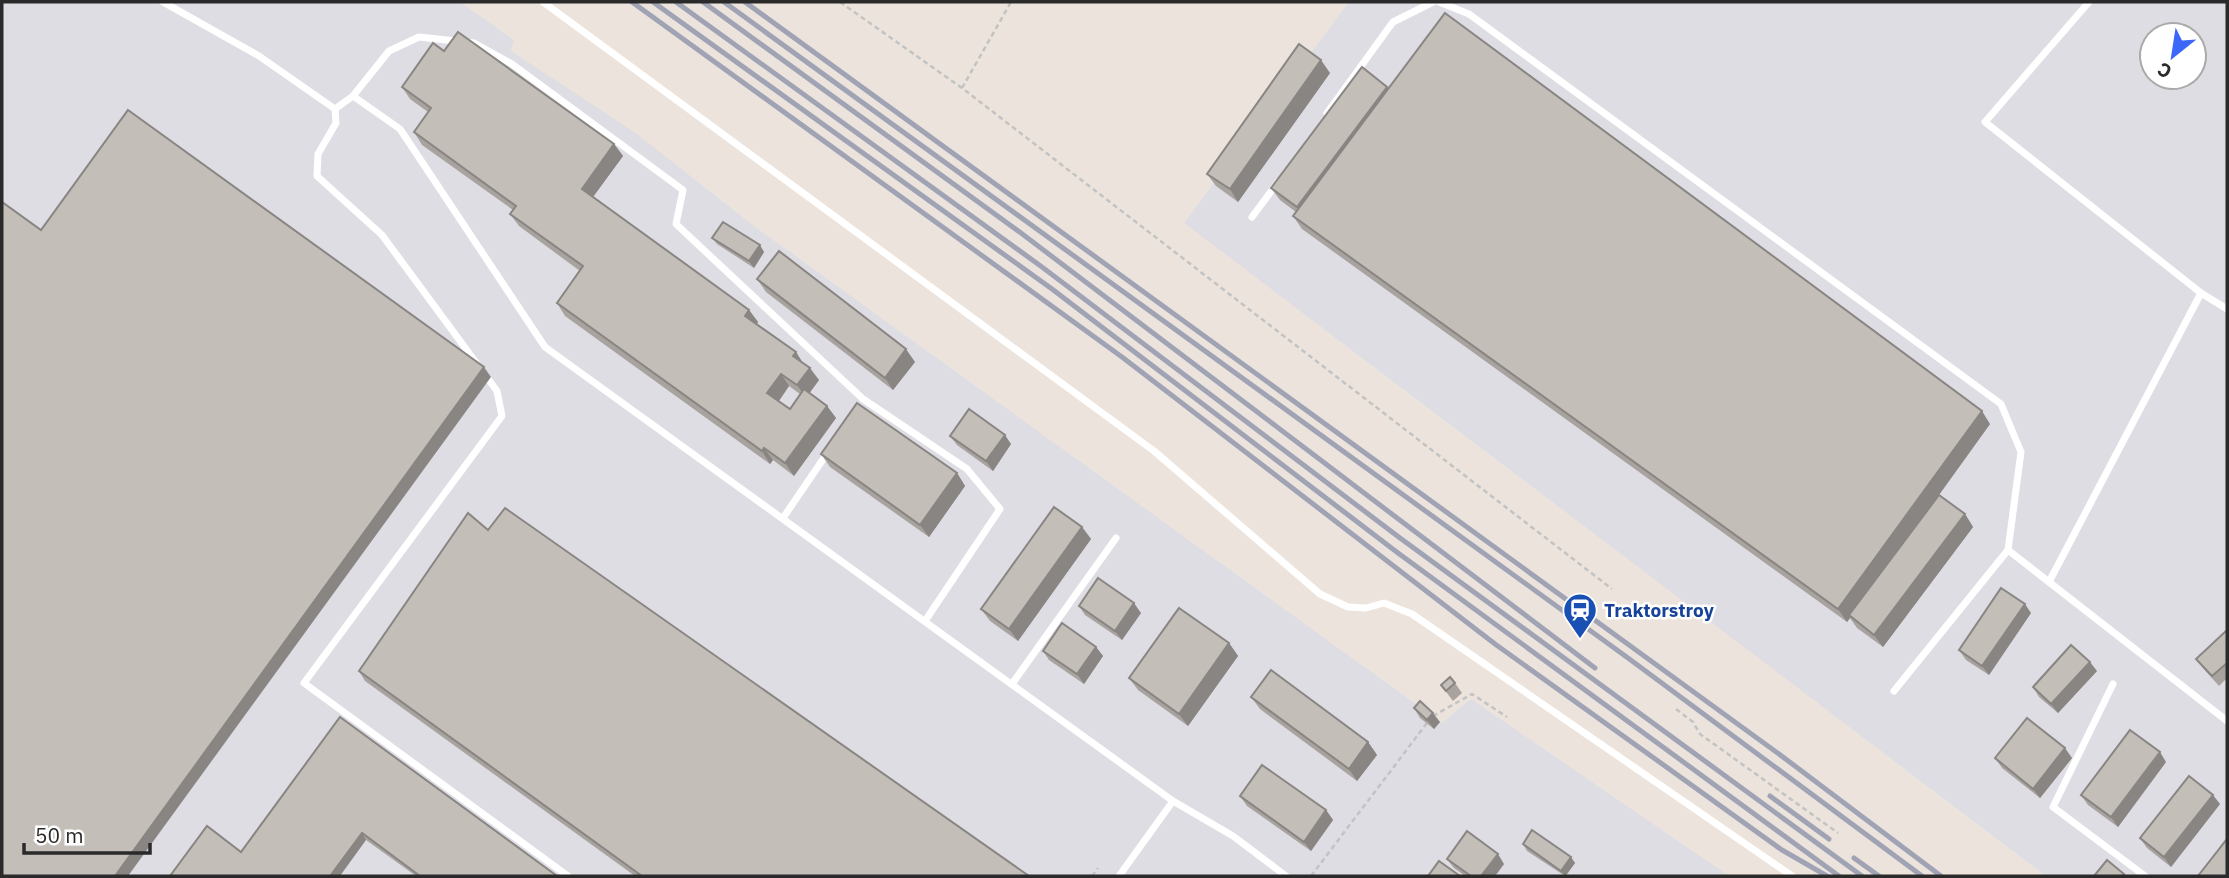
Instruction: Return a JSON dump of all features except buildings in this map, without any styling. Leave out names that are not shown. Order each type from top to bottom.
[{"type":"lane","points":[[163,2],[259,56],[335,108],[337,123],[318,153],[317,176],[382,235],[497,390],[502,416],[304,683],[568,876]]},
{"type":"lane","points":[[542,2],[1154,452],[1320,594],[1348,607],[1366,608],[1384,603],[1412,614],[1793,876]]},
{"type":"lane","points":[[1323,120],[1393,22],[1433,2]]},
{"type":"lane","points":[[1438,2],[1469,14],[2001,404],[2021,452],[2008,550],[1894,691]]},
{"type":"lane","points":[[2088,2],[1985,122],[2201,293],[2227,309]]},
{"type":"lane","points":[[335,108],[353,96],[389,51],[419,37],[474,43],[512,64],[683,190],[676,224],[863,399],[967,469],[1000,509],[925,621]]},
{"type":"lane","points":[[353,96],[400,128],[544,347],[1173,801],[1233,836],[1286,876]]},
{"type":"lane","points":[[1252,218],[1283,174]]},
{"type":"lane","points":[[2049,582],[2201,293]]},
{"type":"lane","points":[[856,410],[863,399]]},
{"type":"lane","points":[[783,517],[834,442]]},
{"type":"lane","points":[[1012,684],[1116,538]]},
{"type":"lane","points":[[2008,550],[2227,721]]},
{"type":"lane","points":[[2113,684],[2053,807],[2145,876]]},
{"type":"lane","points":[[1119,876],[1173,801]]},
{"type":"path","points":[[840,2],[962,88],[1612,589]]},
{"type":"path","points":[[962,88],[1011,2]]},
{"type":"path","points":[[1433,716],[1472,694],[1507,718]]},
{"type":"path","points":[[1676,709],[1693,722],[1700,734],[1838,833]]},
{"type":"path","points":[[1311,876],[1427,723]]},
{"type":"path","points":[[1092,876],[1098,868]]},
{"type":"shaded area","points":[[2,2],[460,2],[514,40],[511,51],[637,134],[754,226],[1442,723],[1471,699],[1729,876],[2,876]]},
{"type":"shaded area","points":[[1349,2],[2227,2],[2227,876],[2046,876],[1184,223]]},
{"type":"railway","points":[[632,2],[1122,357],[1495,644],[1782,850],[1827,876]]},
{"type":"railway","points":[[653,2],[1052,289],[1398,553],[1839,876]]},
{"type":"railway","points":[[676,2],[1042,267],[1400,538],[1862,876]]},
{"type":"railway","points":[[703,2],[1021,233],[1595,668]]},
{"type":"railway","points":[[724,2],[1628,658],[1922,876]]},
{"type":"railway","points":[[745,2],[1779,754],[1941,876]]},
{"type":"railway","points":[[1770,796],[1829,839]]},
{"type":"railway","points":[[1854,858],[1879,876]]},
{"type":"place","name":"Traktorstroy","points":[[1580,640]]}]
